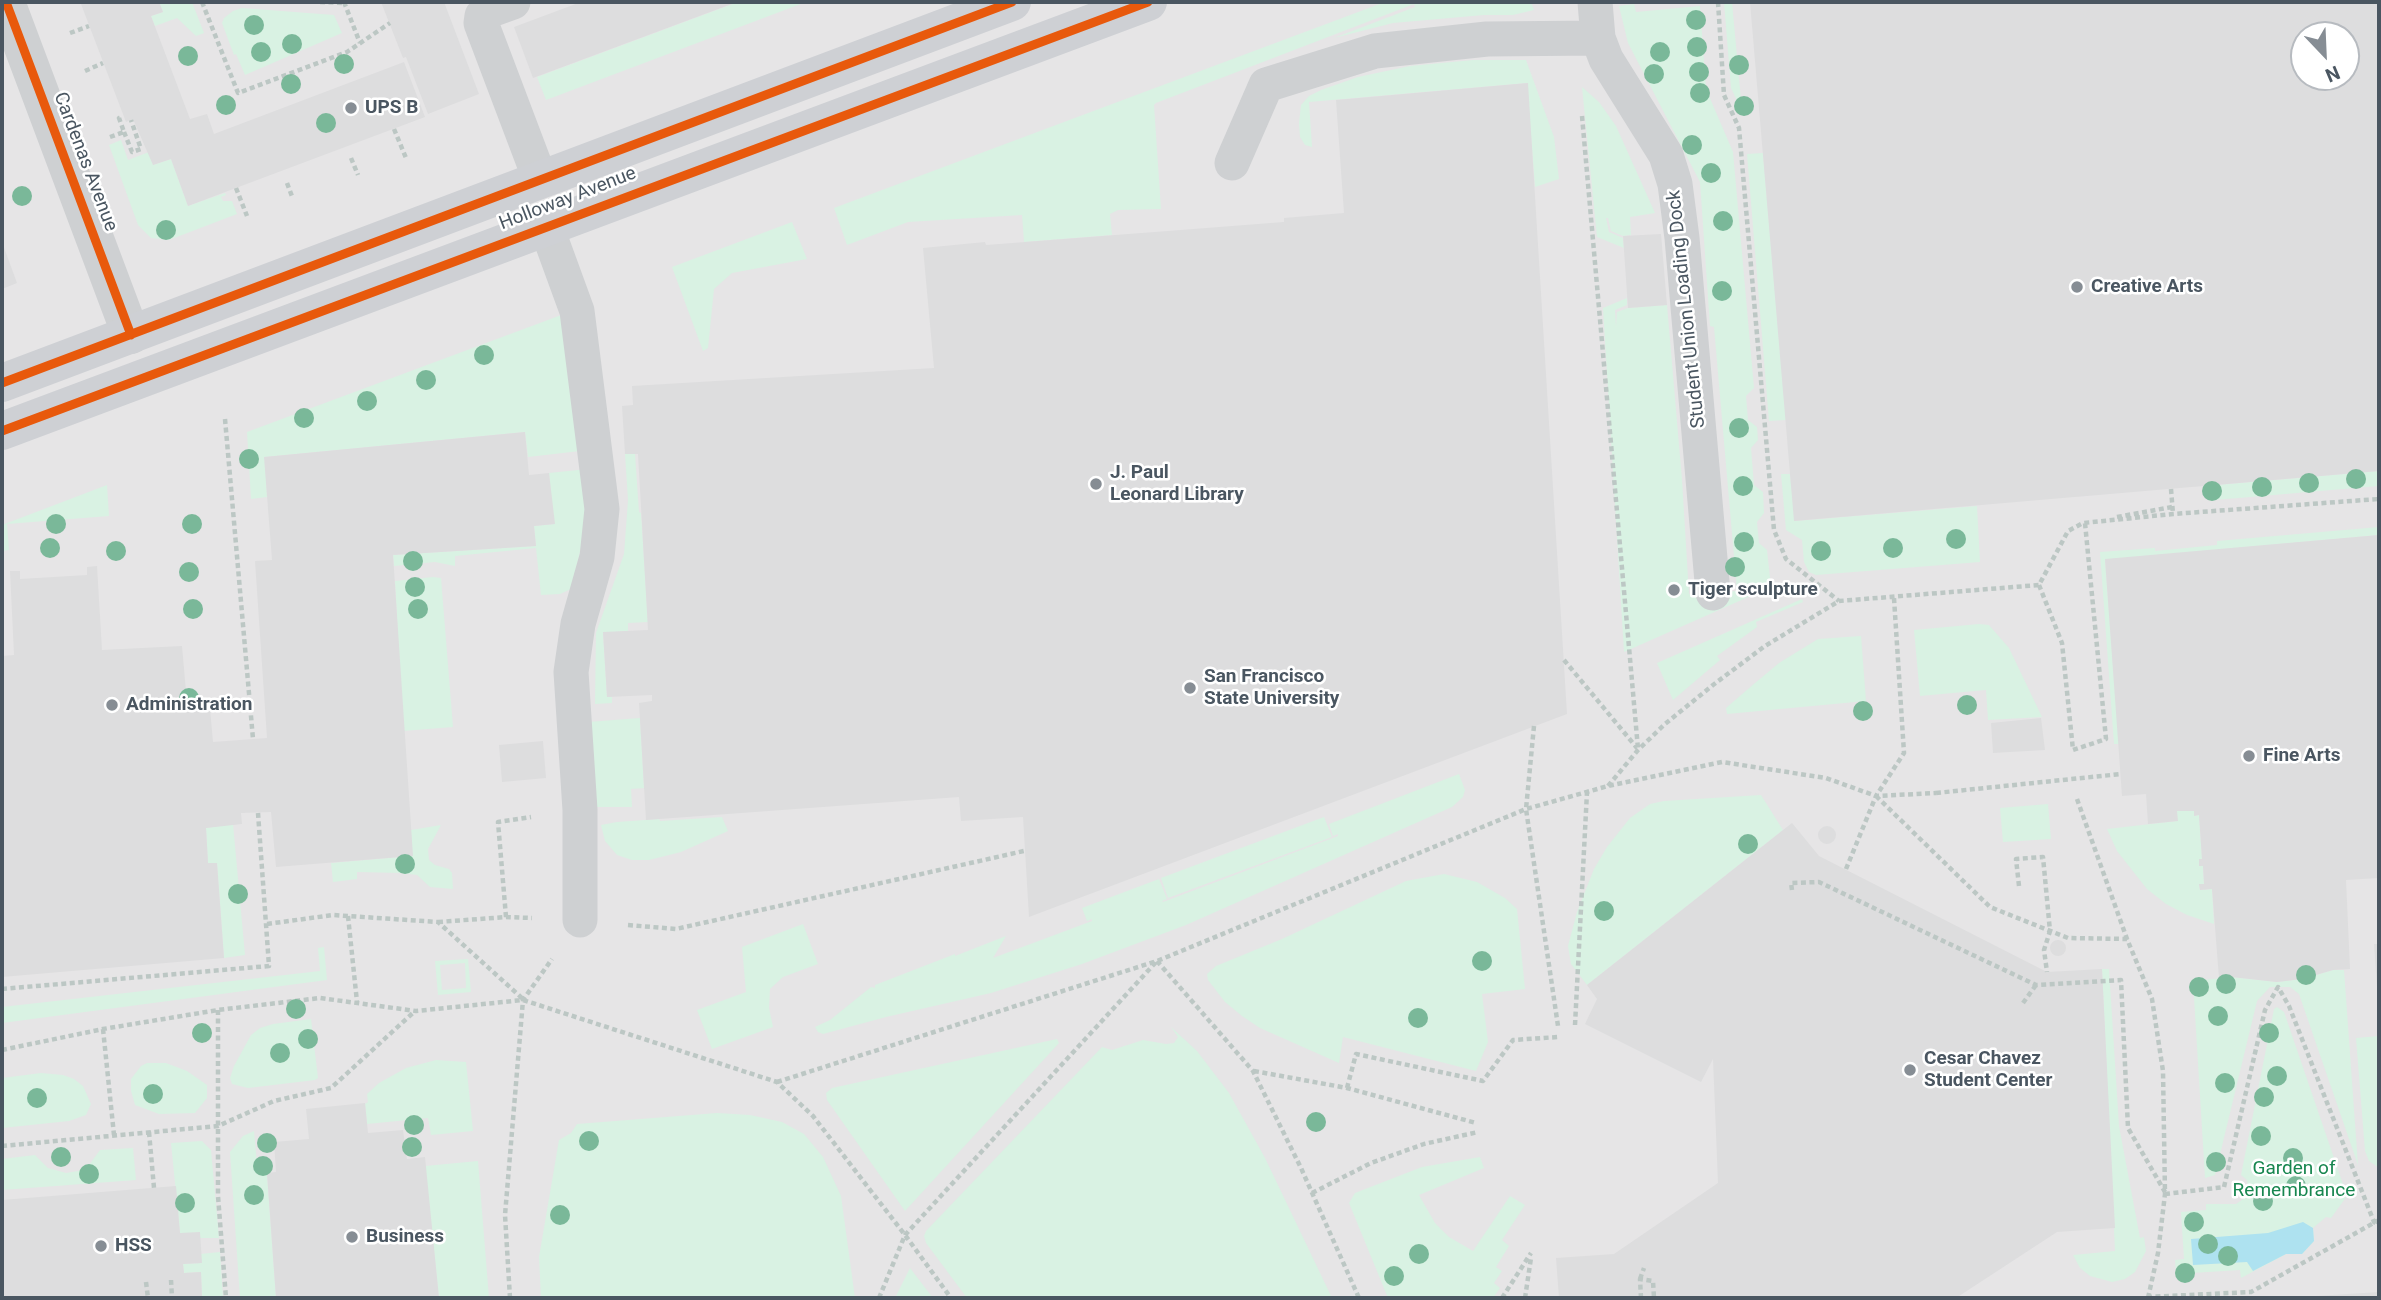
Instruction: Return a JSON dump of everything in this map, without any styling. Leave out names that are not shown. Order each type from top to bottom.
[{"type":"street","name":"Cardenas Avenue","points":[[6,2],[131,335]]},
{"type":"street","name":"Holloway Avenue","points":[[2,383],[1012,2]]},
{"type":"street","name":"Holloway Avenue","points":[[2,431],[1148,2]]},
{"type":"lane","points":[[513,2],[488,11],[482,16],[481,23],[540,179]]},
{"type":"lane","name":"Student Union Loading Dock","points":[[1595,2],[1598,38],[1606,59],[1667,155],[1675,184],[1713,593]]},
{"type":"lane","points":[[1232,163],[1266,85],[1375,51],[1487,39],[1598,38]]},
{"type":"lane","points":[[546,226],[577,311],[601,509],[597,557],[578,624],[571,672],[580,810],[580,920]]},
{"type":"path","points":[[202,2],[237,93],[347,52],[390,23]]},
{"type":"path","points":[[320,2],[344,2],[360,43]]},
{"type":"path","points":[[1718,2],[1724,95],[1739,128],[1774,530],[1786,559],[1839,601]]},
{"type":"path","points":[[70,33],[89,26]]},
{"type":"path","points":[[85,71],[103,63]]},
{"type":"path","points":[[1581,109],[1638,750]]},
{"type":"path","points":[[123,117],[119,118],[132,152],[141,149],[131,120]]},
{"type":"path","points":[[394,129],[406,158]]},
{"type":"path","points":[[110,137],[124,132]]},
{"type":"path","points":[[351,158],[358,175]]},
{"type":"path","points":[[287,183],[293,199]]},
{"type":"path","points":[[236,188],[247,216]]},
{"type":"path","points":[[225,419],[253,739]]},
{"type":"path","points":[[2171,489],[2173,514]]},
{"type":"path","points":[[2084,523],[2379,499]]},
{"type":"path","points":[[2084,523],[2106,739],[2073,750],[2062,643],[2039,585],[2067,531],[2084,523],[2172,507]]},
{"type":"path","points":[[1608,786],[1638,750],[1675,716],[1765,646],[1839,601],[2039,585]]},
{"type":"path","points":[[1846,869],[1877,796],[1904,753],[1894,598]]},
{"type":"path","points":[[1563,660],[1638,750]]},
{"type":"path","points":[[1534,726],[1526,809],[1558,1026]]},
{"type":"path","points":[[777,1082],[1157,961],[1526,809],[1608,786],[1722,762],[1826,778],[1877,796],[1936,793],[2120,774]]},
{"type":"path","points":[[1575,1025],[1587,792]]},
{"type":"path","points":[[1877,796],[1990,907],[2068,938],[2127,939]]},
{"type":"path","points":[[2077,799],[2127,939],[2152,999],[2163,1071],[2165,1193],[2158,1253],[2147,1298],[2251,1292],[2378,1222],[2289,1006],[2278,987],[2265,1010],[2224,1187],[2165,1193]]},
{"type":"path","points":[[506,917],[498,822],[580,810]]},
{"type":"path","points":[[2,989],[269,966],[258,813]]},
{"type":"path","points":[[267,924],[333,915],[438,922],[506,917],[580,920],[676,929],[1024,851]]},
{"type":"path","points":[[2019,886],[2016,859],[2043,857],[2050,931],[2044,950],[2047,972]]},
{"type":"path","points":[[1791,890],[1791,883],[1819,882],[2036,985],[2121,980],[2128,1128],[2165,1193]]},
{"type":"path","points":[[348,916],[357,1002]]},
{"type":"path","points":[[438,922],[523,1000]]},
{"type":"path","points":[[1157,961],[1253,1071],[1359,1298]]},
{"type":"path","points":[[879,1298],[905,1234],[1157,961]]},
{"type":"path","points":[[2023,1003],[2036,985]]},
{"type":"path","points":[[2,1050],[103,1029],[218,1010],[320,998],[416,1011],[523,1000],[777,1082],[813,1116],[951,1298]]},
{"type":"path","points":[[510,1298],[505,1215],[523,1000]]},
{"type":"path","points":[[218,1010],[218,1196],[226,1298]]},
{"type":"path","points":[[2,1146],[218,1126],[274,1101],[331,1088],[416,1011]]},
{"type":"path","points":[[103,1029],[114,1135]]},
{"type":"path","points":[[1347,1088],[1356,1054],[1483,1081],[1513,1040],[1558,1037]]},
{"type":"path","points":[[1253,1071],[1347,1088],[1476,1123]]},
{"type":"path","points":[[149,1132],[154,1188]]},
{"type":"path","points":[[1312,1193],[1371,1163],[1423,1144],[1478,1132]]},
{"type":"path","points":[[1502,1298],[1531,1254],[1525,1298]]},
{"type":"path","points":[[1641,1298],[1640,1279],[1644,1268]]},
{"type":"path","points":[[1640,1279],[1653,1281],[1654,1298]]},
{"type":"path","points":[[171,1280],[172,1298]]},
{"type":"path","points":[[146,1282],[147,1298]]},
{"type":"shaded area","name":"San Francisco State University","points":[[2,2],[2379,2],[2379,1298],[2,1298]]},
{"type":"green space","points":[[159,2],[192,2],[204,33],[196,36],[177,18],[155,26],[151,16],[163,12]]},
{"type":"green space","points":[[738,2],[806,2],[546,100],[537,77]]},
{"type":"green space","points":[[1385,2],[1531,2],[1534,10],[1513,15],[1393,23],[1334,38],[1415,7],[1414,4],[1156,103],[1161,209],[1118,210],[1110,214],[1112,235],[1024,242],[1022,215],[908,222],[847,245],[834,208]]},
{"type":"green space","points":[[1724,2],[1732,2],[1742,111],[1731,88]]},
{"type":"green space","points":[[1634,4],[1636,12],[1700,6],[1706,89],[1733,152],[1754,388],[1746,396],[1748,420],[1757,427],[1758,440],[1751,448],[1754,485],[1763,492],[1764,513],[1757,522],[1759,543],[1767,550],[1771,587],[1624,652],[1603,308],[1627,298],[1627,305],[1615,310],[1616,327],[1617,312],[1628,308],[1667,305],[1689,594],[1737,591],[1714,327],[1710,326],[1700,182],[1628,43],[1619,6]]},
{"type":"green space","points":[[242,8],[334,15],[342,33],[245,75],[222,23],[233,11]]},
{"type":"green space","points":[[1473,60],[1526,60],[1554,137],[1559,179],[1535,187],[1527,83],[1309,102],[1312,147],[1305,145],[1300,137],[1301,105],[1309,96],[1321,90],[1358,77],[1410,66]]},
{"type":"green space","points":[[1582,87],[1599,102],[1616,126],[1655,213],[1630,217],[1631,235],[1623,236],[1611,231],[1606,218],[1609,232],[1623,238],[1624,248],[1597,237]]},
{"type":"green space","points":[[121,140],[128,160],[149,152],[153,165],[171,159],[188,206],[225,193],[226,195],[221,197],[223,201],[232,201],[237,214],[169,240],[151,238],[138,225],[109,145]]},
{"type":"green space","points":[[1763,153],[1786,420],[1769,421],[1747,154]]},
{"type":"green space","points":[[792,222],[807,259],[732,273],[714,289],[708,348],[703,351],[672,267]]},
{"type":"green space","points":[[564,314],[580,451],[528,457],[525,432],[265,457],[267,497],[251,499],[247,432]]},
{"type":"green space","points":[[625,454],[635,454],[648,622],[628,623],[628,631],[603,633],[607,697],[612,697],[612,703],[595,704],[596,633],[624,554],[628,500]]},
{"type":"green space","points":[[588,469],[591,507],[571,589],[560,594],[541,595],[536,548],[455,556],[455,566],[435,562],[394,566],[393,555],[536,546],[534,526],[554,524],[549,473]]},
{"type":"green space","points":[[2379,471],[2378,486],[2213,500],[2212,494],[2205,495],[2205,486]]},
{"type":"green space","points":[[1781,474],[1790,474],[1795,521],[1977,506],[1980,562],[1816,575],[1809,572],[1804,562],[1802,540],[1786,530]]},
{"type":"green space","points":[[107,485],[109,516],[7,524],[9,550],[2,551],[2,525]]},
{"type":"green space","points":[[2379,527],[2379,535],[2105,560],[2119,744],[2114,744],[2100,552],[2155,548],[2155,551],[2217,545],[2217,541]]},
{"type":"green space","points":[[441,578],[453,727],[403,731],[395,581]]},
{"type":"green space","points":[[1802,599],[1803,602],[1756,622],[1757,627],[1717,656],[1720,660],[1673,700],[1657,663]]},
{"type":"green space","points":[[1989,625],[2009,648],[2042,717],[1988,720],[1986,690],[1920,696],[1914,630]]},
{"type":"green space","points":[[1861,636],[1866,701],[1727,714],[1726,708],[1779,663],[1818,639]]},
{"type":"green space","points":[[640,718],[644,788],[631,789],[632,807],[594,807],[588,722]]},
{"type":"green space","points":[[1459,774],[1465,790],[1463,797],[1452,807],[1186,925],[1082,964],[991,993],[823,1034],[815,1027],[830,1020],[871,987],[875,988],[875,985],[1006,936],[993,958],[1092,921],[1087,921],[1082,908],[1159,879],[1167,899],[1163,902],[1338,836],[1333,836],[1329,824]]},
{"type":"green space","points":[[1761,795],[1783,830],[1587,985],[1571,964],[1568,946],[1577,912],[1594,869],[1630,818],[1650,804],[1664,801]]},
{"type":"green space","points":[[2048,804],[2051,839],[2003,842],[2000,808]]},
{"type":"green space","points":[[2177,811],[2194,811],[2194,816],[2199,815],[2202,859],[2199,860],[2199,865],[2203,866],[2204,884],[2199,885],[2200,890],[2212,889],[2214,924],[2187,915],[2166,904],[2147,889],[2117,851],[2107,829],[2177,821]]},
{"type":"green space","points":[[722,817],[728,831],[681,852],[649,860],[632,860],[617,855],[605,841],[601,825],[659,819]]},
{"type":"green space","points":[[1324,817],[1332,837],[1168,898],[1161,878]]},
{"type":"green space","points":[[233,824],[245,955],[224,958],[217,863],[208,863],[206,828]]},
{"type":"green space","points":[[441,825],[428,849],[429,860],[449,869],[452,873],[453,889],[430,887],[417,875],[401,873],[357,872],[357,879],[333,882],[331,863],[412,856],[411,830]]},
{"type":"green space","points":[[1444,874],[1477,882],[1505,898],[1517,909],[1525,989],[1482,994],[1488,1042],[1476,1071],[1343,1037],[1339,1063],[1260,1028],[1225,1002],[1208,980],[1207,974],[1216,966],[1282,939],[1406,881]]},
{"type":"green space","points":[[803,924],[818,964],[783,977],[770,989],[769,1008],[773,1027],[712,1049],[697,1010],[746,992],[742,947]]},
{"type":"green space","points":[[324,947],[327,980],[2,1023],[2,1007],[320,971],[318,948]]},
{"type":"green space","points":[[468,959],[471,992],[438,995],[435,961]],"holes":[[[465,963],[466,988],[442,990],[440,965]]]},
{"type":"green space","points":[[2102,969],[2109,969],[2119,1126],[2140,1238],[2144,1237],[2146,1251],[2135,1272],[2125,1279],[2112,1282],[2090,1276],[2080,1268],[2073,1255],[2115,1251]]},
{"type":"green space","points":[[2333,970],[2344,970],[2358,1165],[2299,994],[2290,987],[2270,987],[2257,1001],[2215,1175],[2205,1178],[2193,981],[2232,977],[2277,982],[2302,979]]},
{"type":"green space","name":"Garden of Remembrance","points":[[2277,1007],[2284,1012],[2347,1196],[2331,1218],[2326,1217],[2313,1228],[2314,1241],[2302,1254],[2286,1254],[2241,1278],[2240,1270],[2176,1274],[2175,1260],[2184,1259],[2181,1212],[2206,1210],[2206,1204],[2236,1204],[2249,1195],[2247,1180],[2241,1175],[2274,1009]]},
{"type":"green space","points":[[311,1019],[318,1078],[248,1088],[232,1084],[230,1078],[234,1066],[251,1035],[260,1028],[273,1024]]},
{"type":"green space","points":[[1171,1027],[1197,1051],[1229,1093],[1265,1158],[1332,1298],[967,1298],[926,1243],[926,1231],[1102,1047],[1112,1050],[1143,1040],[1174,1043],[1178,1037]]},
{"type":"green space","points":[[2379,1036],[2379,1168],[2369,1161],[2365,1151],[2356,1038]]},
{"type":"green space","points":[[1057,1039],[1059,1043],[905,1211],[827,1100],[826,1093],[832,1088]]},
{"type":"green space","points":[[436,1060],[466,1062],[473,1131],[431,1135],[428,1118],[367,1124],[367,1094],[379,1083],[406,1068]]},
{"type":"green space","points":[[147,1063],[166,1063],[187,1071],[207,1085],[207,1098],[195,1113],[159,1114],[135,1105],[131,1079],[141,1066]]},
{"type":"green space","points":[[41,1073],[63,1075],[83,1086],[91,1104],[86,1115],[69,1121],[2,1128],[2,1078]]},
{"type":"green space","points":[[717,1113],[750,1115],[782,1122],[804,1134],[823,1157],[841,1196],[855,1298],[541,1298],[539,1257],[559,1140],[571,1133],[577,1124]]},
{"type":"green space","points":[[254,1131],[258,1175],[267,1175],[276,1298],[240,1298],[230,1152],[243,1136]]},
{"type":"green space","points":[[202,1141],[211,1150],[219,1238],[200,1238],[180,1233],[171,1143]]},
{"type":"green space","points":[[133,1148],[136,1180],[2,1190],[2,1159],[35,1155],[48,1168],[66,1173],[89,1165],[100,1150]]},
{"type":"green space","points":[[1480,1157],[1484,1168],[1419,1195],[1435,1223],[1449,1237],[1473,1251],[1510,1196],[1525,1205],[1502,1240],[1509,1246],[1496,1267],[1502,1271],[1494,1283],[1500,1288],[1493,1298],[1388,1298],[1349,1203],[1355,1193],[1422,1167]]},
{"type":"green space","points":[[478,1161],[489,1298],[439,1298],[425,1166]]},
{"type":"green space","points":[[220,1252],[223,1298],[202,1298],[201,1272],[184,1273],[183,1264],[201,1263],[200,1254]]},
{"type":"green space","points":[[910,1268],[933,1298],[895,1298]]},
{"type":"water","points":[[2303,1222],[2313,1228],[2314,1241],[2302,1254],[2286,1254],[2253,1271],[2247,1262],[2193,1265],[2191,1239],[2268,1233]]},
{"type":"building","name":"UPS B","points":[[159,2],[163,12],[151,16],[190,119],[207,114],[214,134],[404,62],[425,117],[188,206],[171,159],[153,165],[133,119],[126,122],[81,4]]},
{"type":"building","points":[[381,2],[444,2],[479,94],[428,114]]},
{"type":"building","points":[[581,2],[737,2],[533,78],[514,27]]},
{"type":"building","name":"Creative Arts","points":[[1750,2],[2379,2],[2379,471],[1794,521]]},
{"type":"building","name":"J. Paul Leonard Library","points":[[1528,83],[1567,714],[1029,917],[1023,817],[961,821],[959,797],[646,820],[639,703],[652,701],[652,695],[607,697],[603,632],[648,630],[638,454],[625,454],[622,406],[633,405],[632,386],[934,368],[923,248],[1284,222],[1284,218],[1344,213],[1336,100]]},
{"type":"building","points":[[1661,234],[1667,305],[1628,308],[1623,236]]},
{"type":"building","points":[[2,242],[17,283],[2,289]]},
{"type":"building","name":"Administration","points":[[525,432],[529,475],[549,473],[555,524],[534,526],[536,546],[393,555],[413,856],[276,867],[271,812],[241,813],[242,824],[206,828],[208,863],[217,863],[224,958],[2,977],[2,656],[14,655],[10,571],[20,571],[20,579],[87,575],[87,567],[97,566],[102,650],[182,646],[187,703],[222,699],[222,708],[210,709],[213,742],[267,738],[255,561],[272,560],[264,457]]},
{"type":"building","name":"Fine Arts","points":[[2379,535],[2379,878],[2346,880],[2350,969],[2277,982],[2219,978],[2212,889],[2200,890],[2199,884],[2204,884],[2203,866],[2199,866],[2199,859],[2202,859],[2199,815],[2194,816],[2194,811],[2177,811],[2178,821],[2148,824],[2146,794],[2122,796],[2105,559]]},
{"type":"building","points":[[2041,718],[2045,750],[1993,753],[1991,723]]},
{"type":"building","points":[[543,741],[546,778],[502,782],[499,745]]},
{"type":"building","name":"Cesar Chavez Student Center","points":[[1792,823],[1819,856],[2047,972],[2102,969],[2115,1228],[2057,1232],[1956,1298],[1559,1298],[1556,1258],[1614,1254],[1718,1183],[1713,1059],[1701,1082],[1585,1024],[1597,999],[1587,985]]},
{"type":"building","points":[[1827,826],[1833,829],[1836,835],[1833,841],[1827,844],[1821,841],[1818,835],[1821,829]]},
{"type":"building","points":[[2055,940],[2061,940],[2066,948],[2064,954],[2055,956],[2050,951],[2050,945]]},
{"type":"building","points":[[2374,944],[2379,944],[2379,986],[2377,986]]},
{"type":"building","name":"Business","points":[[365,1103],[368,1133],[403,1130],[407,1159],[425,1157],[439,1298],[276,1298],[267,1173],[276,1172],[274,1142],[309,1139],[306,1109]]},
{"type":"building","name":"HSS","points":[[176,1186],[180,1233],[200,1232],[202,1263],[183,1264],[184,1273],[201,1272],[202,1298],[2,1298],[2,1200]]},
{"type":"building","points":[[2379,1292],[2379,1298],[2316,1296]]},
{"type":"cycle path","points":[[6,2],[131,335]]},
{"type":"cycle path","points":[[2,383],[1012,2]]},
{"type":"cycle path","points":[[2,431],[1148,2]]},
{"type":"place","name":"UPS B","points":[[351,108]]},
{"type":"place","name":"Creative Arts","points":[[2077,287]]},
{"type":"place","name":"J. Paul Leonard Library","points":[[1096,484]]},
{"type":"place","name":"Tiger sculpture","points":[[1674,590]]},
{"type":"place","name":"San Francisco State University","points":[[1190,688]]},
{"type":"place","name":"Administration","points":[[112,705]]},
{"type":"place","name":"Fine Arts","points":[[2249,756]]},
{"type":"place","name":"Cesar Chavez Student Center","points":[[1910,1070]]},
{"type":"place","name":"Business","points":[[352,1237]]},
{"type":"place","name":"HSS","points":[[101,1246]]}]
